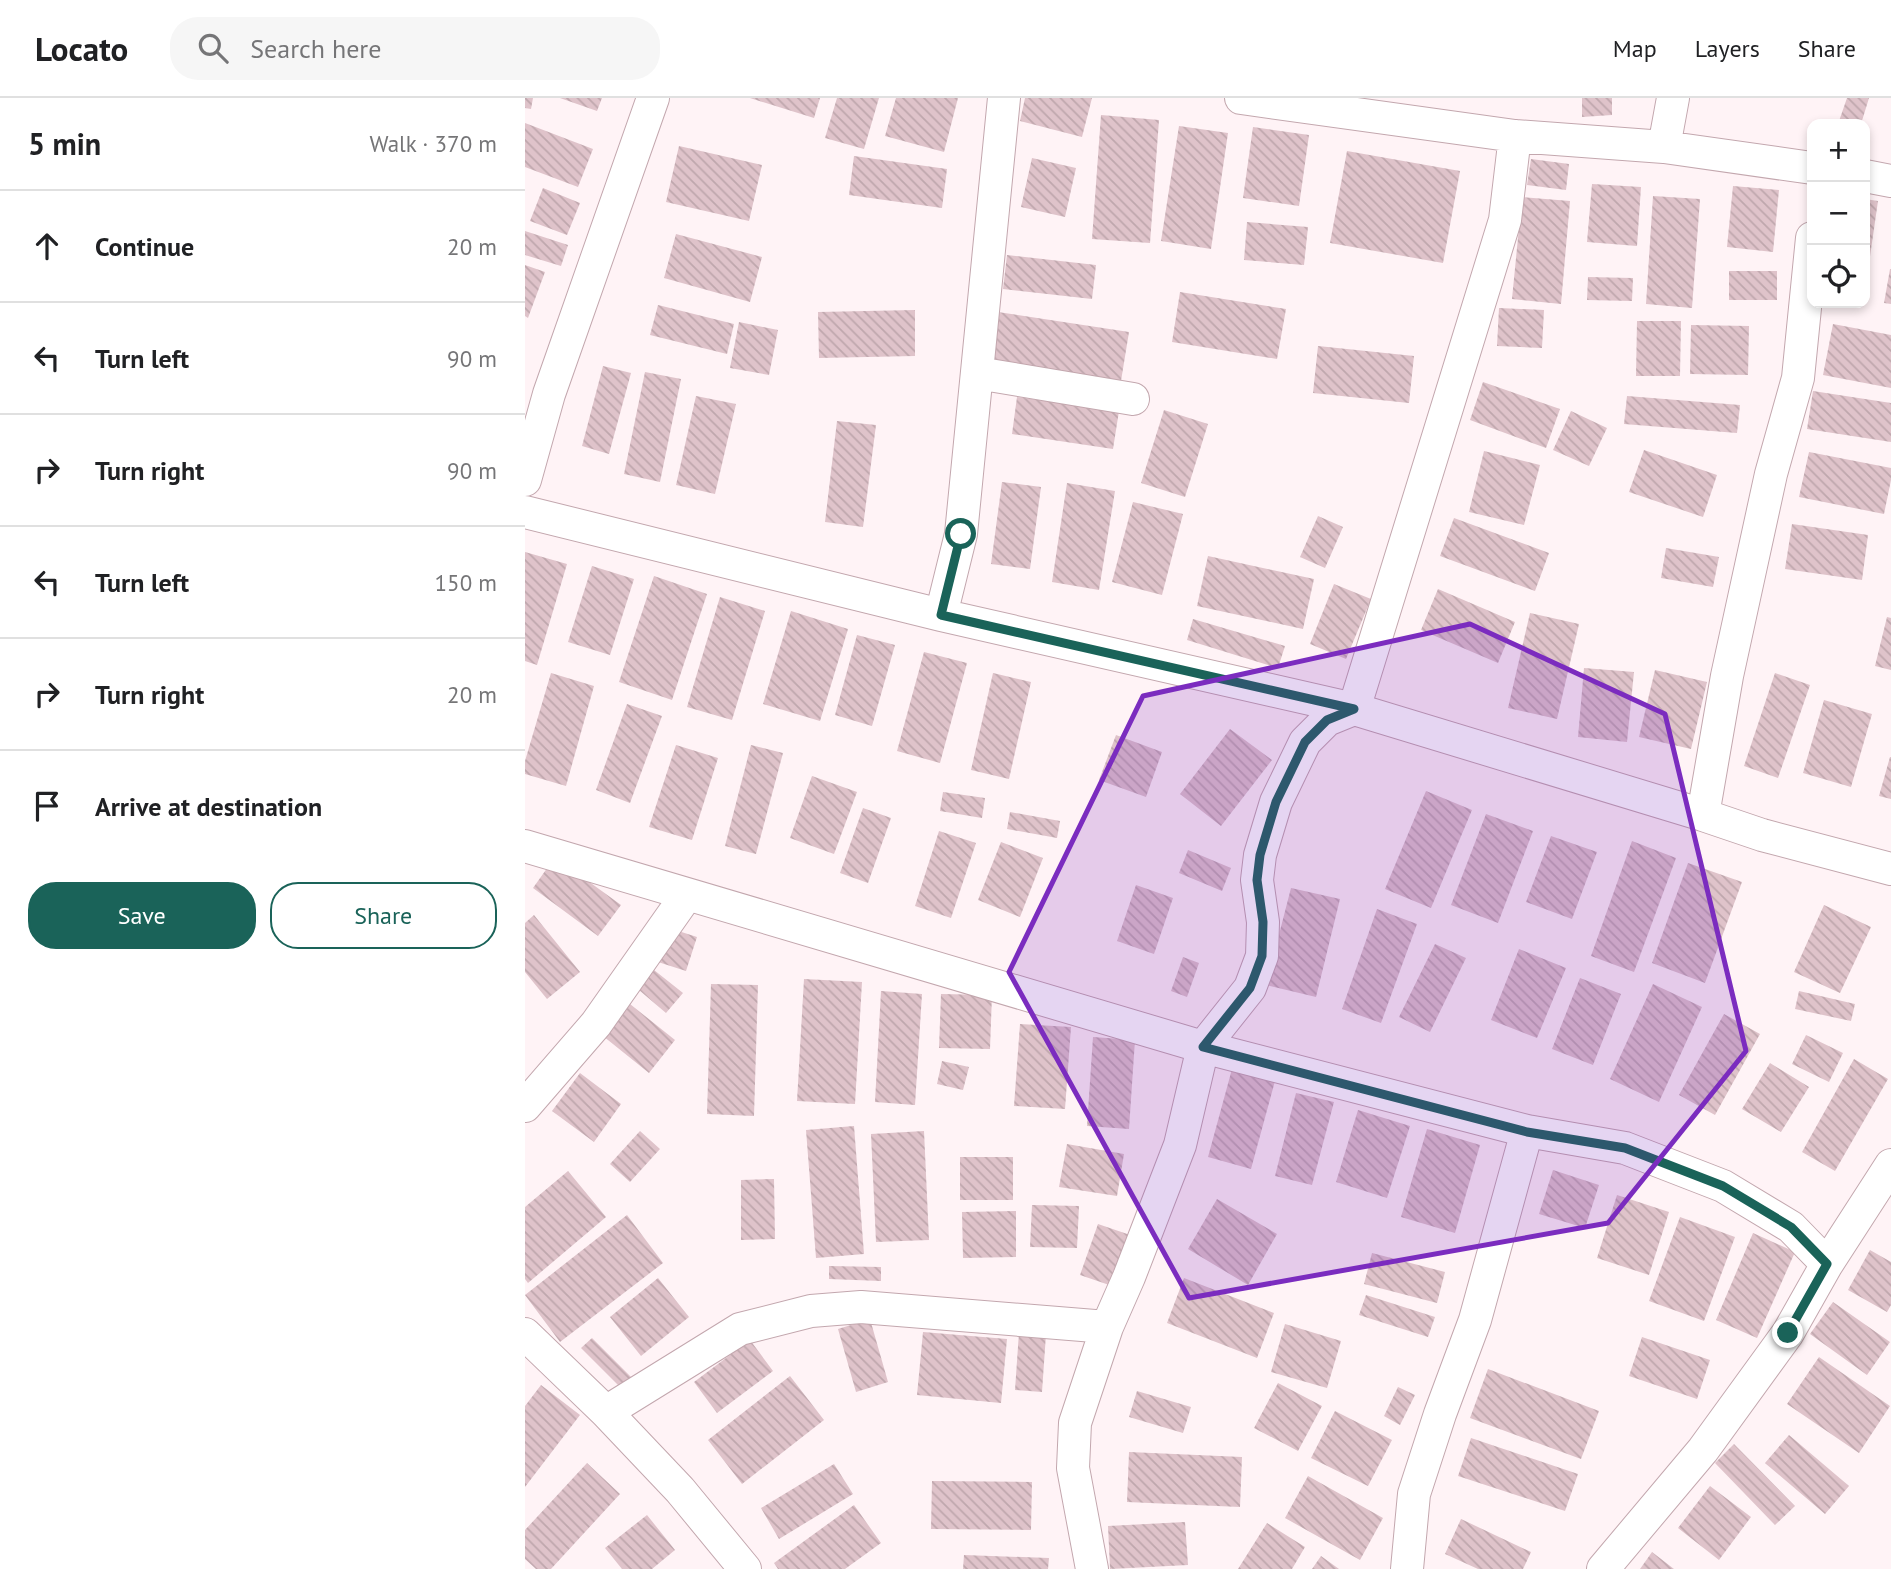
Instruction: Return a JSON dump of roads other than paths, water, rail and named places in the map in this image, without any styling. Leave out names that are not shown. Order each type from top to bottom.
[{"type":"street","points":[[525,480],[537,390],[653,98]]},
{"type":"street","points":[[941,615],[961,534],[1004,98]]},
{"type":"street","points":[[1241,98],[1322,104],[1515,136],[1664,147],[1807,167]]},
{"type":"street","points":[[1664,147],[1673,98]]},
{"type":"street","points":[[1354,709],[1505,220],[1515,136]]},
{"type":"street","points":[[1870,178],[1891,181]]},
{"type":"street","points":[[1703,815],[1727,676],[1768,488],[1798,378],[1811,245]]},
{"type":"street","points":[[977,373],[1133,399]]},
{"type":"street","points":[[525,512],[941,615],[1354,709],[1762,835],[1891,869]]},
{"type":"street","points":[[1091,1569],[1073,1468],[1075,1423],[1107,1327],[1129,1278],[1179,1146],[1203,1047],[1250,988],[1262,956],[1263,922],[1257,880],[1260,855],[1276,802],[1305,742],[1327,720],[1354,709]]},
{"type":"street","points":[[525,846],[1203,1047],[1527,1132],[1625,1148],[1723,1186],[1791,1227],[1827,1264]]},
{"type":"street","points":[[525,1106],[596,1024],[686,895]]},
{"type":"street","points":[[1406,1569],[1414,1494],[1475,1320],[1527,1132]]},
{"type":"street","points":[[1603,1569],[1703,1450],[1788,1333],[1827,1264],[1891,1165]]},
{"type":"street","points":[[606,1412],[740,1329],[811,1311],[861,1307],[1107,1327]]},
{"type":"street","points":[[525,1334],[606,1412],[680,1490],[745,1569]]}]
